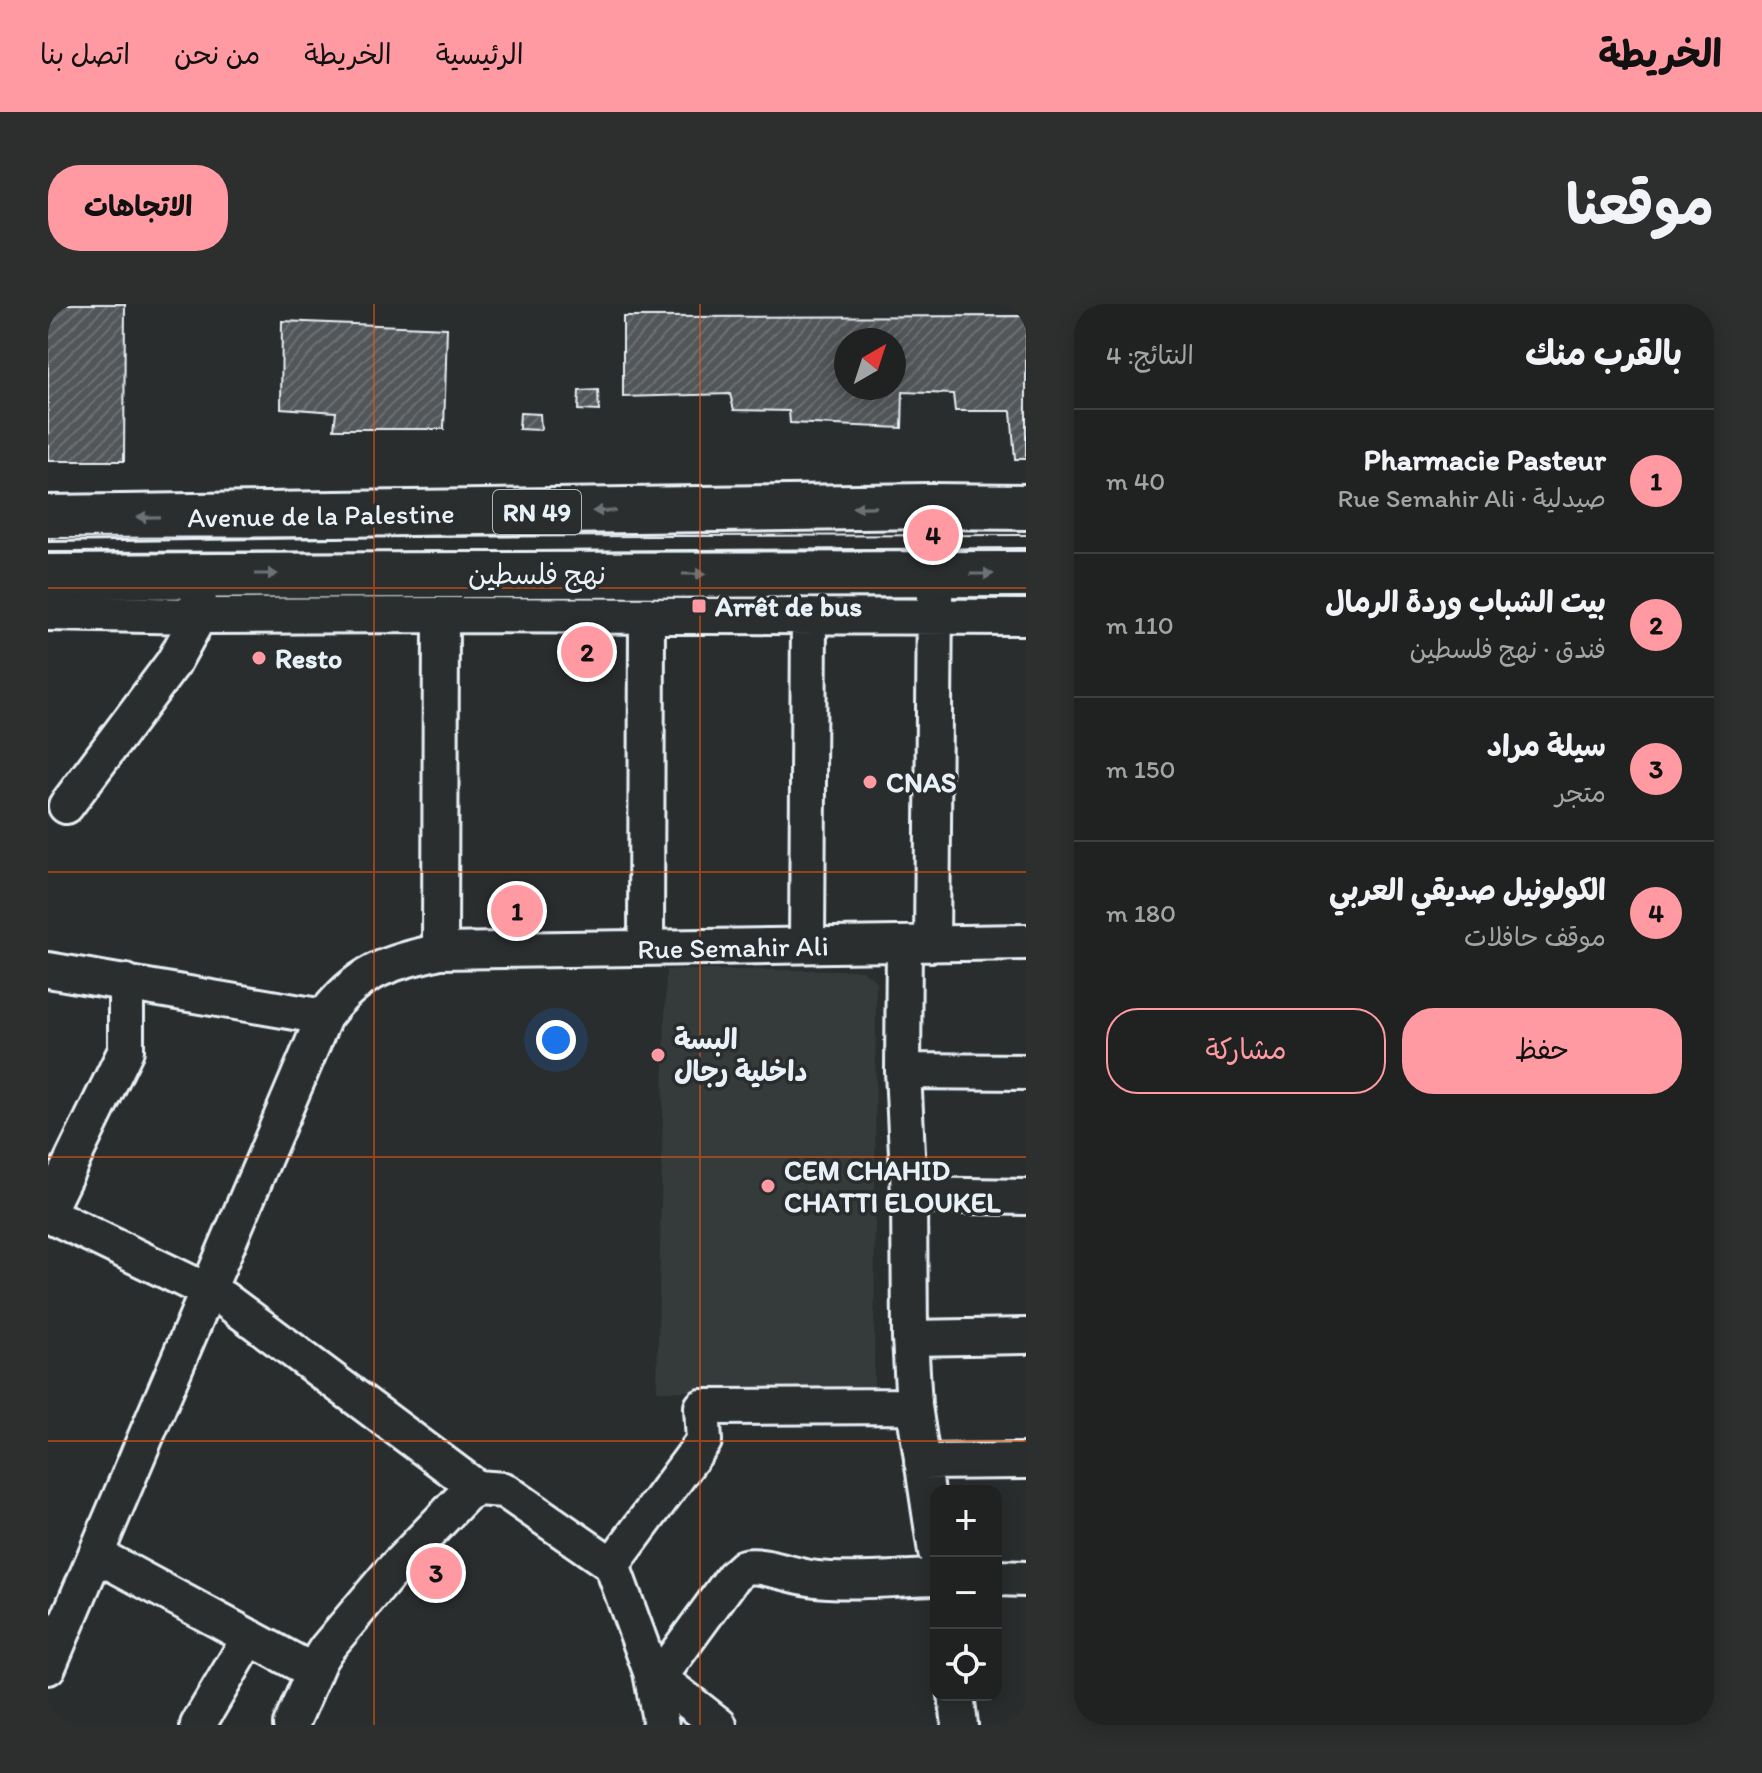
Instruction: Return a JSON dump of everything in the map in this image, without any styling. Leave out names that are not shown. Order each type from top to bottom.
[{"type":"main road","name":"Avenue de la Palestine","points":[[48,518],[1026,507]]},
{"type":"main road","name":"نهج فلسطين","points":[[48,576],[198,595],[935,595],[1026,574]]},
{"type":"street","points":[[48,613],[198,595],[441,615],[607,595],[647,615],[809,616],[935,595],[1026,617]]},
{"type":"street","points":[[66,806],[173,663],[198,595]]},
{"type":"street","points":[[930,1513],[914,1406],[903,1071],[918,944],[935,595]]},
{"type":"street","points":[[440,951],[441,615]]},
{"type":"street","points":[[646,948],[647,615]]},
{"type":"street","points":[[807,945],[809,616]]},
{"type":"street","name":"Rue Semahir Ali","points":[[48,1667],[60,1605],[97,1555],[324,1017],[343,992],[372,972],[398,961],[440,951],[1026,942]]},
{"type":"street","points":[[48,970],[324,1017]]},
{"type":"street","points":[[126,982],[126,1050],[48,1212],[224,1299],[477,1488]]},
{"type":"street","points":[[903,1071],[1026,1072]]},
{"type":"street","points":[[909,1195],[1026,1197]]},
{"type":"street","points":[[910,1338],[1026,1336]]},
{"type":"street","points":[[612,1565],[704,1441],[702,1407],[914,1406]]},
{"type":"street","points":[[922,1462],[1026,1461]]},
{"type":"street","points":[[291,1725],[326,1649],[389,1574],[466,1494],[477,1488],[504,1490],[612,1565],[655,1675],[661,1725]]},
{"type":"street","points":[[97,1555],[314,1672]]},
{"type":"street","points":[[655,1675],[744,1567],[761,1566],[783,1574],[819,1580],[930,1577]]},
{"type":"street","points":[[1002,1578],[1026,1579]]},
{"type":"street","points":[[198,1725],[250,1637]]},
{"type":"street","points":[[655,1675],[719,1725]]},
{"type":"street","points":[[957,1701],[960,1725]]},
{"type":"shaded area","name":"CEM CHAHID CHATTI ELOUKEL","points":[[666,970],[862,970],[876,981],[874,1391],[657,1391]]},
{"type":"building","points":[[48,304],[125,304],[124,461],[48,461]]},
{"type":"building","points":[[1026,316],[1026,459],[1015,459],[1011,411],[955,411],[953,394],[906,392],[906,328],[834,328],[834,400],[903,400],[902,428],[790,423],[789,411],[734,410],[730,394],[623,397],[623,317]]},
{"type":"building","points":[[282,321],[447,328],[444,429],[334,429],[336,412],[281,408]]},
{"type":"building","points":[[598,390],[599,411],[578,410],[579,391]]},
{"type":"building","points":[[520,413],[540,414],[541,430],[519,429]]},
{"type":"tram line","points":[[48,538],[1026,535]]},
{"type":"tram line","points":[[48,554],[1026,548]]},
{"type":"place","name":"الكولونيل صديقي العربي","points":[[933,535]]},
{"type":"place","name":"Arrêt de bus","points":[[699,606]]},
{"type":"place","name":"بيت الشباب وردة الرمال","points":[[587,652]]},
{"type":"place","name":"Resto","points":[[259,658]]},
{"type":"place","name":"CNAS","points":[[870,782]]},
{"type":"place","name":"Pharmacie Pasteur","points":[[517,911]]},
{"type":"place","name":"البسة داخلية رجال","points":[[658,1055]]},
{"type":"place","name":"CEM CHAHID CHATTI ELOUKEL","points":[[768,1186]]},
{"type":"place","name":"سيلة مراد","points":[[436,1573]]}]
